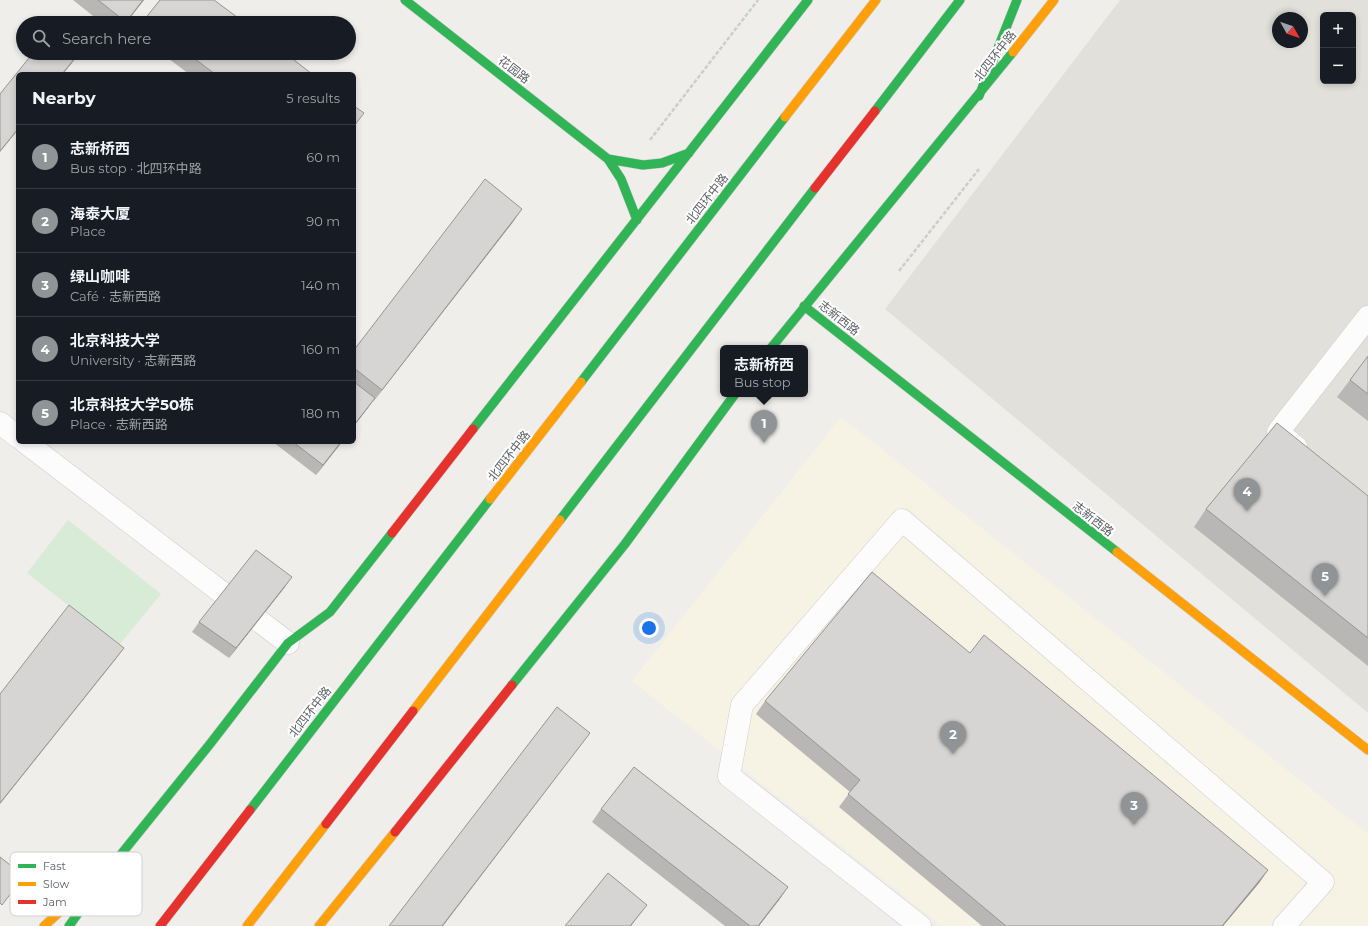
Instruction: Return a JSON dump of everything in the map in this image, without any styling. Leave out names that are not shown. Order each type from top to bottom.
[{"type":"main road","name":"花园路","points":[[405,0],[608,159]]},
{"type":"main road","points":[[123,852],[210,744],[288,643],[330,612],[808,0]]},
{"type":"main road","name":"北四环中路","points":[[160,926],[876,0]]},
{"type":"main road","points":[[247,926],[960,0]]},
{"type":"main road","points":[[980,96],[1017,0]]},
{"type":"main road","name":"北四环中路","points":[[773,345],[804,306],[980,96],[1054,0]]},
{"type":"main road","points":[[608,159],[643,165],[662,163],[689,153]]},
{"type":"main road","points":[[608,159],[621,179],[637,220]]},
{"type":"main road","name":"志新西路","points":[[804,306],[1368,750]]},
{"type":"main road","points":[[319,926],[625,544],[733,397]]},
{"type":"main road","points":[[44,926],[55,916]]},
{"type":"main road","points":[[69,926],[76,916]]},
{"type":"street","points":[[1314,462],[1278,432],[1368,317]]},
{"type":"street","points":[[0,423],[16,435]]},
{"type":"street","points":[[28,444],[288,643]]},
{"type":"street","points":[[920,926],[729,776],[742,705],[902,520],[1323,882],[1284,926]]},
{"type":"path","points":[[648,142],[758,0]]},
{"type":"path","points":[[898,271],[978,169]]},
{"type":"shaded area","points":[[1120,0],[1368,0],[1368,713],[885,309]]},
{"type":"shaded area","points":[[841,417],[1368,834],[1368,926],[942,926],[632,681]]},
{"type":"green space","points":[[68,520],[161,594],[119,645],[27,573]]},
{"type":"building","points":[[98,0],[143,0],[131,16],[118,16]]},
{"type":"building","points":[[160,0],[214,0],[236,16],[147,16]]},
{"type":"building","points":[[27,60],[73,60],[64,72],[18,72]]},
{"type":"building","points":[[196,60],[294,60],[309,72],[212,72]]},
{"type":"building","points":[[16,74],[16,131],[0,151],[0,94]]},
{"type":"building","points":[[356,107],[364,113],[356,123]]},
{"type":"building","points":[[485,179],[522,209],[382,390],[356,370],[356,347]]},
{"type":"building","points":[[1368,356],[1368,394],[1350,380]]},
{"type":"building","points":[[356,384],[375,398],[356,422]]},
{"type":"building","points":[[1277,423],[1368,496],[1368,638],[1206,509]]},
{"type":"building","points":[[296,444],[339,444],[323,465]]},
{"type":"building","points":[[256,550],[292,577],[236,648],[199,622]]},
{"type":"building","points":[[872,572],[970,653],[984,635],[1268,870],[1222,926],[1006,926],[848,794],[860,780],[765,701]]},
{"type":"building","points":[[69,605],[124,648],[0,803],[0,694]]},
{"type":"building","points":[[557,707],[590,733],[442,926],[389,926]]},
{"type":"building","points":[[634,767],[788,887],[758,926],[750,926],[601,809]]},
{"type":"building","points":[[0,857],[10,865],[10,894],[2,905],[0,903]]},
{"type":"building","points":[[608,873],[647,905],[630,926],[565,926]]},
{"type":"traffic: fast","points":[[405,0],[608,159],[621,179],[637,220]]},
{"type":"traffic: fast","points":[[473,429],[808,0]]},
{"type":"traffic: fast","points":[[875,111],[960,0]]},
{"type":"traffic: fast","points":[[979,96],[1017,0]]},
{"type":"traffic: fast","points":[[773,345],[1013,52]]},
{"type":"traffic: fast","points":[[581,382],[785,117]]},
{"type":"traffic: fast","points":[[608,159],[643,165],[662,163],[689,153]]},
{"type":"traffic: fast","points":[[560,520],[815,188]]},
{"type":"traffic: fast","points":[[804,306],[1117,552]]},
{"type":"traffic: fast","points":[[512,685],[625,544],[733,397]]},
{"type":"traffic: fast","points":[[250,810],[490,499]]},
{"type":"traffic: fast","points":[[123,852],[210,744],[288,643],[330,612],[392,533]]},
{"type":"traffic: fast","points":[[69,926],[76,916]]},
{"type":"traffic: slow","points":[[785,117],[876,0]]},
{"type":"traffic: slow","points":[[1013,52],[1054,0]]},
{"type":"traffic: slow","points":[[490,499],[581,382]]},
{"type":"traffic: slow","points":[[413,711],[560,520]]},
{"type":"traffic: slow","points":[[1117,552],[1368,750]]},
{"type":"traffic: slow","points":[[247,926],[326,824]]},
{"type":"traffic: slow","points":[[319,926],[395,832]]},
{"type":"traffic: slow","points":[[44,926],[55,916]]},
{"type":"traffic: jam","points":[[815,188],[875,111]]},
{"type":"traffic: jam","points":[[392,533],[473,429]]},
{"type":"traffic: jam","points":[[395,832],[512,685]]},
{"type":"traffic: jam","points":[[326,824],[413,711]]},
{"type":"traffic: jam","points":[[160,926],[250,810]]},
{"type":"place","name":"志新桥西","points":[[764,443]]},
{"type":"place","name":"北京科技大学","points":[[1247,511]]},
{"type":"place","name":"北京科技大学50栋","points":[[1325,596]]},
{"type":"place","name":"海泰大厦","points":[[953,754]]},
{"type":"place","name":"绿山咖啡","points":[[1134,825]]}]
